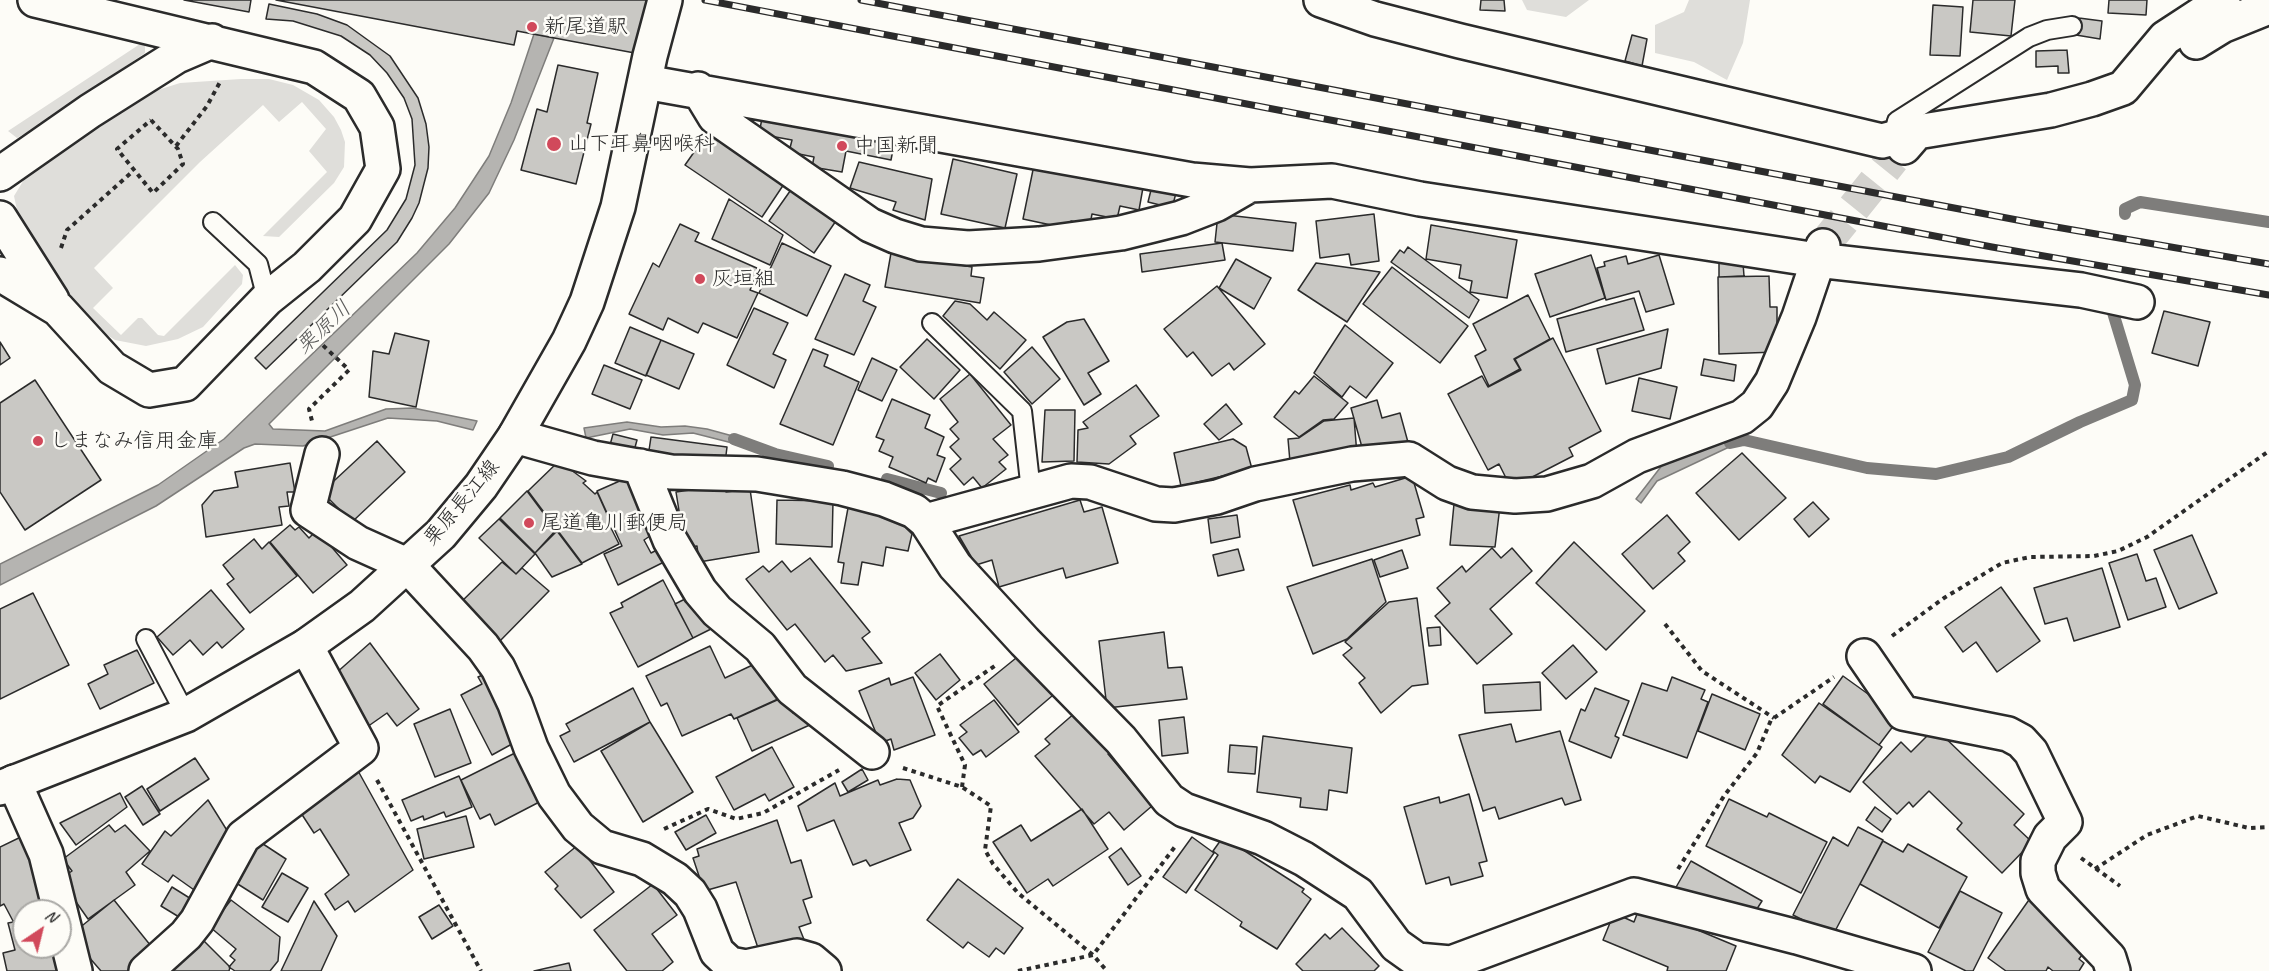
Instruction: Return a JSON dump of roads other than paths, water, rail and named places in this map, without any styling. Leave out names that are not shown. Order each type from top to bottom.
[{"type":"street","points":[[0,218],[58,309],[112,368],[149,390],[185,384],[278,290],[355,219],[382,169],[377,127],[359,96],[314,67],[227,48],[212,40],[34,0]]},
{"type":"street","name":"栗原長江線","points":[[7,785],[186,715],[306,646],[362,606],[447,526],[480,486],[514,436],[569,341],[587,302],[618,207],[665,0]]},
{"type":"street","points":[[1321,0],[1375,19],[1460,41],[1882,141],[1901,143],[2051,110],[2123,88],[2222,26],[2269,7]]},
{"type":"street","points":[[2123,88],[2165,38],[2223,0]]},
{"type":"street","points":[[0,174],[90,111],[177,56],[212,40]]},
{"type":"street","points":[[645,82],[698,89],[1192,180],[1250,185],[1332,181],[1420,199],[2081,290],[2137,302]]},
{"type":"street","points":[[698,89],[715,117],[851,211],[895,236],[921,244],[980,248],[1039,244],[1121,233],[1181,218],[1217,204],[1250,185]]},
{"type":"street","points":[[926,521],[1071,481],[1090,482],[1156,504],[1174,506],[1217,497],[1255,484],[1352,464],[1409,459],[1447,483],[1472,492],[1515,496],[1547,494],[1565,490],[1592,481],[1637,456],[1742,417],[1757,405],[1776,372],[1799,317],[1820,253]]},
{"type":"street","points":[[0,273],[58,309]]},
{"type":"street","points":[[514,436],[593,458],[671,472],[757,474],[842,488],[901,505],[926,521],[955,566],[1025,642],[1121,740],[1169,800],[1198,816],[1263,838],[1304,859],[1358,894],[1411,963],[1417,960],[1451,963],[1634,896],[1787,934],[1914,971]]},
{"type":"street","points":[[318,440],[308,510],[358,543],[407,565],[483,647],[498,668],[515,704],[531,748],[565,813],[589,838],[602,847],[659,867],[690,893],[700,909],[717,952],[730,964],[746,967],[797,956],[811,960],[824,971]]},
{"type":"street","points":[[640,466],[670,540],[700,591],[717,611],[760,647],[792,689],[872,752]]},
{"type":"street","points":[[146,971],[186,935],[197,921],[243,837],[361,748],[306,646]]},
{"type":"street","points":[[1864,656],[1903,712],[2008,734],[2021,741],[2040,766],[2065,822],[2050,837],[2042,850],[2038,873],[2043,889],[2109,958],[2113,971]]},
{"type":"street","points":[[7,785],[46,854],[75,971]]},
{"type":"lane","points":[[1901,143],[1897,121],[2029,37],[2047,30],[2072,26]]},
{"type":"lane","points":[[213,222],[258,264],[278,290]]},
{"type":"lane","points":[[258,264],[278,290]]},
{"type":"lane","points":[[932,323],[1022,411],[1030,491]]},
{"type":"lane","points":[[146,639],[186,715]]},
{"type":"waterway","points":[[2125,214],[2125,209],[2140,202],[2269,222]]},
{"type":"waterway","points":[[1730,443],[1744,440],[1867,468],[1936,474],[2008,457],[2132,400],[2135,385],[2111,306]]},
{"type":"waterway","points":[[734,439],[775,454],[828,466]]},
{"type":"waterway","points":[[887,479],[941,493]]},
{"type":"tunnel","points":[[1823,246],[1893,159]]},
{"type":"railway","points":[[705,0],[1992,247],[2269,295]]},
{"type":"railway","points":[[861,0],[2033,223],[2269,264]]},
{"type":"place","name":"新尾道駅","points":[[532,27]]},
{"type":"place","name":"山下耳鼻咽喉科","points":[[554,144]]},
{"type":"place","name":"中国新聞","points":[[842,146]]},
{"type":"place","name":"灰垣組","points":[[700,279]]},
{"type":"place","name":"しまなみ信用金庫","points":[[38,441]]},
{"type":"place","name":"尾道亀川郵便局","points":[[529,523]]},
{"type":"water label","name":"栗原川","points":[[324,328]]}]
